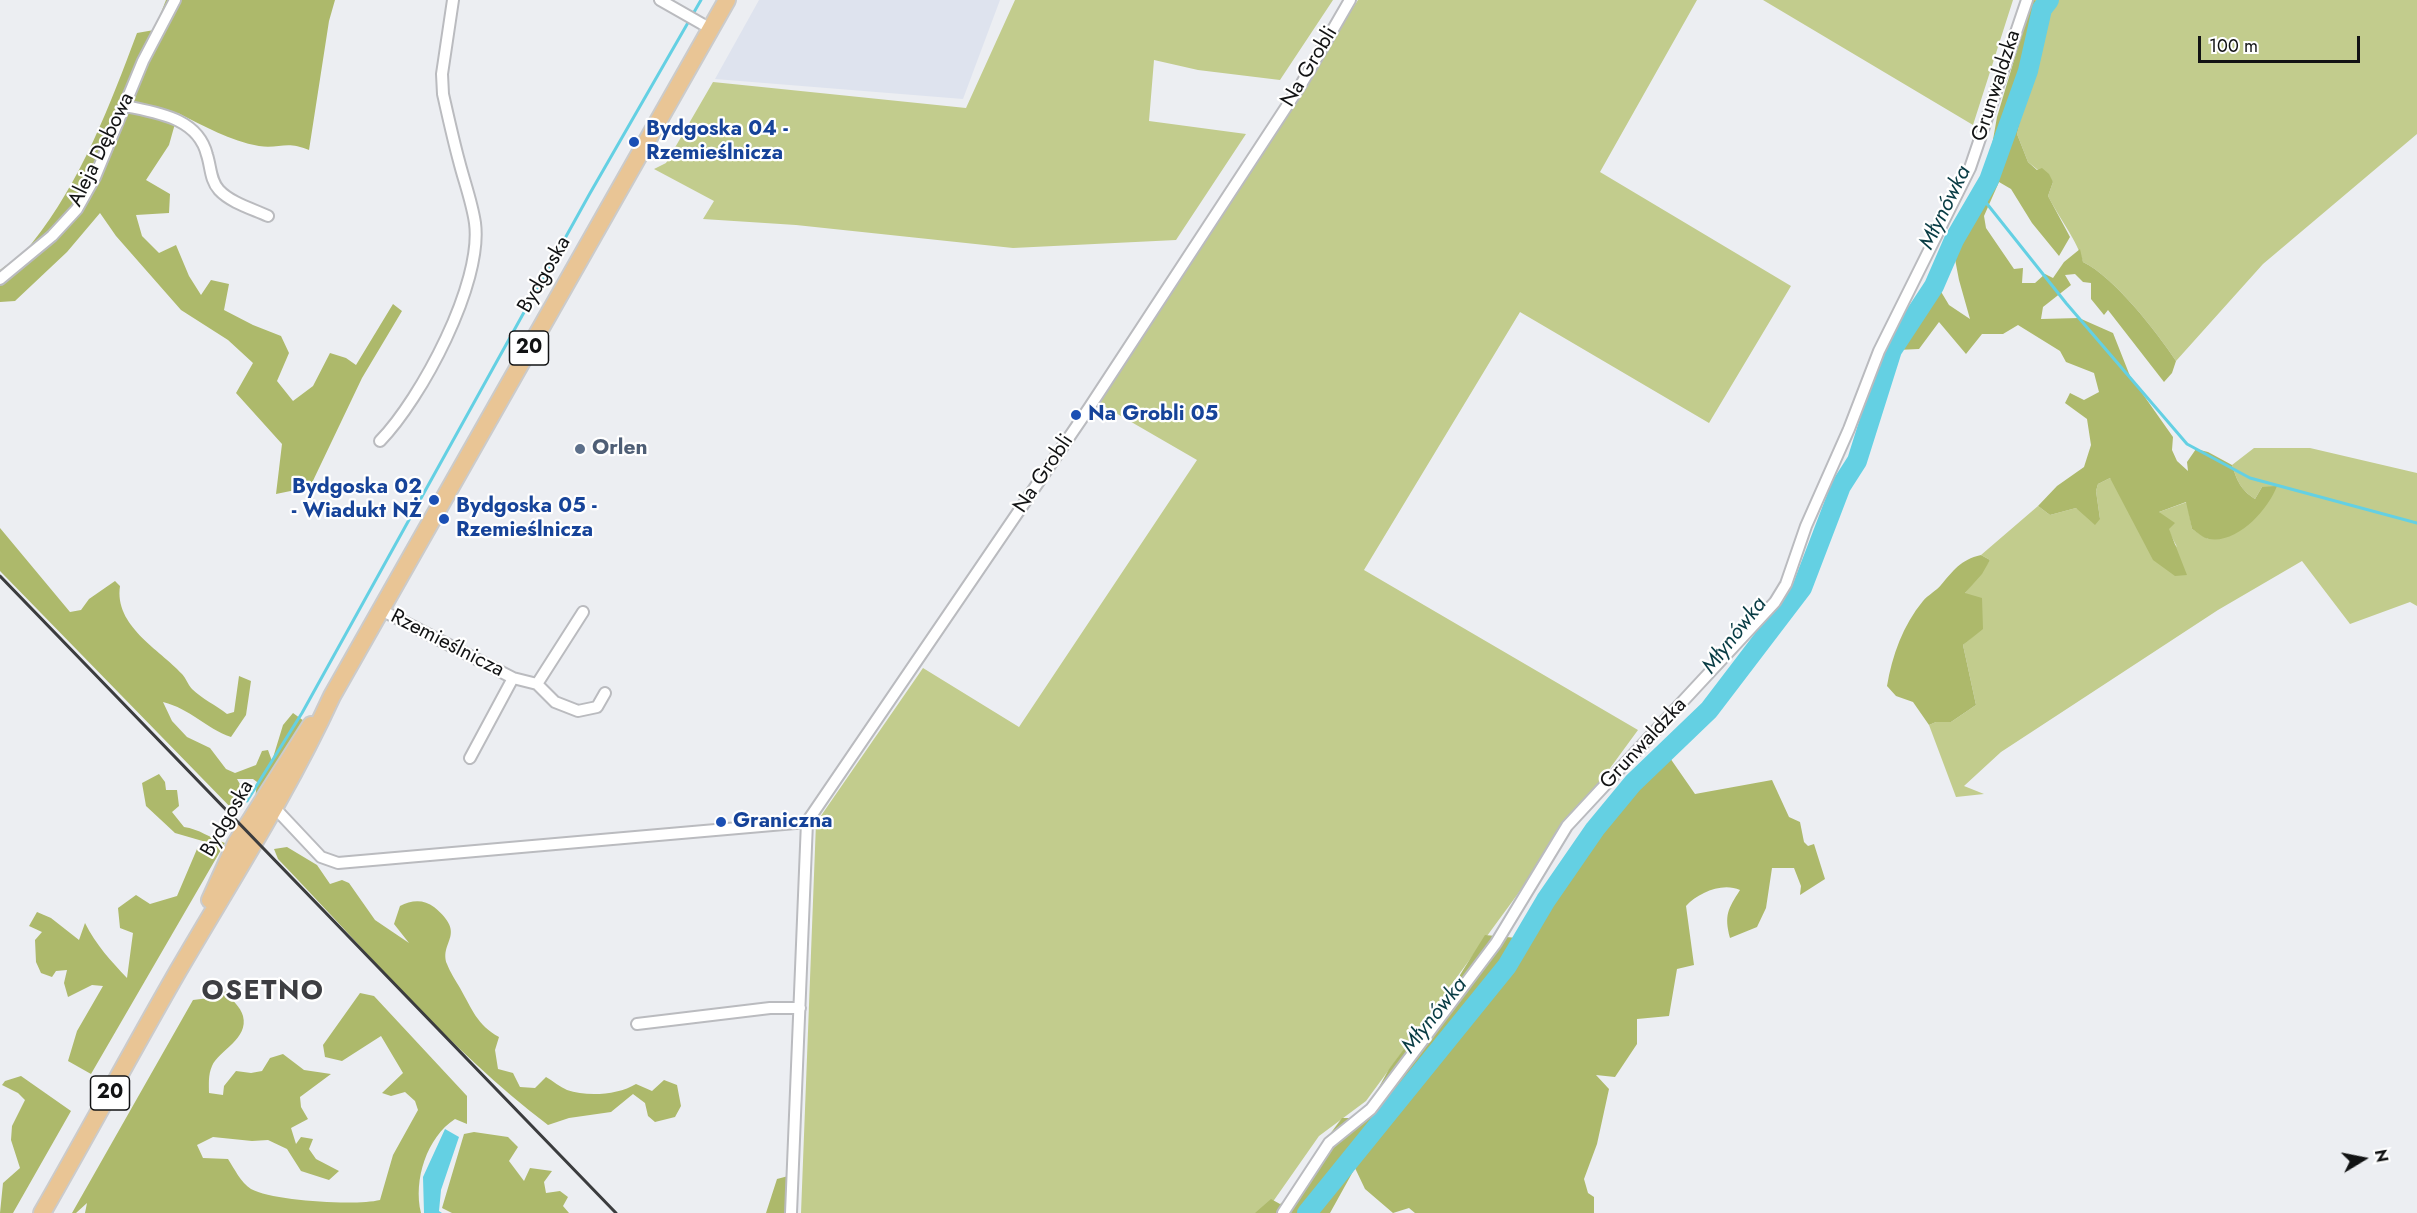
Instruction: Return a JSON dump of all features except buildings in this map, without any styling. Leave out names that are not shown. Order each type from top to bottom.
[{"type":"main road","name":"Bydgoska","points":[[42,1213],[178,972],[274,810],[308,748],[332,696],[727,0]]},
{"type":"main road","name":"Bydgoska","points":[[178,972],[236,843],[298,742],[332,696]]},
{"type":"street","name":"Aleja Dębowa","points":[[0,279],[52,236],[77,209],[95,177],[143,61],[175,0]]},
{"type":"street","points":[[380,441],[400,420],[449,333],[468,283],[473,255],[476,225],[443,94],[442,74],[453,0]]},
{"type":"street","points":[[660,0],[711,29]]},
{"type":"street","name":"Na Grobli","points":[[807,822],[1089,408],[1302,83],[1350,0]]},
{"type":"street","name":"Grunwaldzka","points":[[1282,1213],[1329,1143],[1371,1109],[1496,943],[1567,826],[1726,657],[1781,594],[1879,351],[1970,168],[2027,0]]},
{"type":"street","points":[[125,106],[165,115],[189,127],[204,140],[212,181],[220,191],[268,216]]},
{"type":"street","name":"Rzemieślnicza","points":[[381,610],[513,678],[537,684],[555,702],[578,711],[597,707],[605,693]]},
{"type":"street","points":[[537,684],[583,612]]},
{"type":"street","name":"Rzemieślnicza","points":[[470,758],[513,678]]},
{"type":"street","points":[[273,785],[271,802],[274,810],[321,857],[338,863],[775,822],[807,822],[791,1213]]},
{"type":"street","points":[[637,1024],[770,1008],[800,1008]]},
{"type":"shaded area","points":[[759,0],[1000,0],[963,99],[715,79]]},
{"type":"green space","points":[[166,0],[335,0],[329,21],[309,150],[289,145],[266,147],[248,144],[178,113],[169,145],[146,180],[170,194],[169,213],[136,215],[142,236],[159,253],[176,245],[189,276],[201,295],[211,280],[229,284],[224,310],[281,336],[289,353],[277,381],[293,401],[313,386],[330,353],[346,358],[356,365],[393,304],[402,311],[362,378],[310,487],[276,494],[282,444],[236,393],[253,363],[228,340],[181,310],[116,236],[100,213],[67,252],[15,301],[0,302],[0,270],[29,247],[65,195],[105,115],[137,33],[154,30]]},
{"type":"green space","points":[[1015,0],[1333,0],[1280,80],[1198,70],[1154,60],[1149,121],[1246,134],[1176,240],[1013,248],[796,225],[703,219],[714,201],[654,169],[666,163],[713,82],[966,108]]},
{"type":"green space","points":[[1358,0],[1697,0],[1600,172],[1791,286],[1709,423],[1520,312],[1364,570],[1638,730],[1366,1101],[1319,1136],[1265,1213],[801,1213],[816,823],[923,668],[1019,727],[1197,460],[1095,401]]},
{"type":"green space","points":[[1763,0],[2013,0],[1973,125]]},
{"type":"green space","points":[[2032,0],[2051,1],[2017,134],[2028,162],[2037,170],[2042,168],[2049,174],[2053,182],[2048,196],[2070,237],[2059,256],[2032,223],[2011,189],[1999,182],[1984,216],[1986,228],[2014,269],[2023,268],[2022,283],[2035,283],[2045,274],[2053,278],[2064,262],[2080,249],[2083,262],[2095,269],[2121,292],[2158,335],[2176,361],[2172,373],[2164,382],[2108,310],[2104,315],[2091,299],[2091,283],[2083,282],[2075,274],[2065,275],[2071,285],[2043,307],[2041,319],[2079,318],[2113,333],[2130,376],[2173,437],[2172,450],[2177,461],[2188,471],[2187,462],[2196,449],[2208,452],[2232,465],[2240,485],[2255,499],[2262,487],[2277,486],[2259,515],[2240,531],[2220,539],[2209,539],[2192,529],[2186,502],[2159,512],[2175,523],[2169,529],[2187,575],[2175,576],[2153,560],[2110,478],[2098,484],[2096,491],[2100,519],[2095,525],[2076,508],[2050,515],[2038,506],[2057,486],[2084,467],[2091,445],[2087,419],[2065,403],[2070,393],[2084,400],[2099,392],[2094,373],[2066,362],[2060,351],[2018,325],[2003,334],[1982,334],[1966,354],[1939,322],[1919,349],[1897,350],[1919,306],[1931,275],[1949,305],[1970,319],[1959,280],[1950,233],[1988,168],[1997,117]]},
{"type":"green space","points":[[2050,0],[2417,0],[2417,134],[2263,264],[2176,361],[2158,335],[2121,292],[2095,269],[2083,262],[2048,196],[2053,182],[2028,162],[2017,134]]},
{"type":"green space","points":[[2254,448],[2310,448],[2417,473],[2417,606],[2410,602],[2350,624],[2302,561],[2218,610],[2001,752],[1964,786],[1984,794],[1956,797],[1929,725],[1936,722],[1951,722],[1976,705],[1963,645],[1972,637],[1965,593],[1990,560],[1981,555],[2038,506],[2050,515],[2076,508],[2100,519],[2096,491],[2098,484],[2110,478],[2177,547],[2159,512],[2187,502],[2192,529],[2208,539],[2276,487],[2262,487],[2255,499],[2240,485],[2232,465]]},
{"type":"green space","points":[[0,528],[70,612],[81,610],[89,599],[115,581],[120,586],[120,600],[124,613],[140,636],[182,674],[192,689],[227,714],[234,712],[239,676],[251,681],[246,715],[231,737],[213,729],[182,709],[163,702],[172,721],[187,737],[210,748],[226,769],[235,773],[256,765],[262,751],[268,750],[272,761],[283,725],[293,713],[304,721],[287,746],[278,772],[255,800],[257,782],[253,779],[237,779],[243,796],[237,814],[0,571]]},
{"type":"green space","points":[[1981,555],[1990,560],[1982,574],[1965,593],[1982,598],[1983,629],[1963,645],[1976,705],[1951,722],[1936,722],[1929,725],[1913,702],[1896,696],[1887,686],[1895,652],[1910,620],[1923,601],[1958,566]]},
{"type":"green space","points":[[1661,745],[1695,794],[1772,780],[1789,817],[1800,822],[1804,842],[1808,846],[1814,844],[1825,879],[1800,895],[1801,886],[1794,868],[1772,868],[1766,908],[1757,927],[1730,938],[1727,923],[1728,912],[1740,890],[1726,887],[1711,890],[1686,906],[1694,965],[1677,969],[1669,1016],[1637,1019],[1637,1044],[1615,1077],[1596,1075],[1609,1089],[1597,1144],[1584,1179],[1588,1193],[1594,1197],[1594,1213],[1415,1213],[1409,1208],[1393,1213],[1365,1189],[1355,1168],[1330,1213],[1255,1213],[1271,1199],[1280,1204],[1305,1187],[1321,1146],[1342,1118],[1362,1118],[1389,1069],[1406,1046],[1420,1049],[1459,992],[1460,975],[1485,935],[1517,938],[1558,868],[1598,816]]},
{"type":"green space","points":[[159,774],[165,782],[166,790],[177,790],[179,806],[172,812],[184,827],[225,843],[91,1074],[68,1061],[77,1031],[103,986],[92,985],[68,997],[64,983],[67,970],[56,971],[52,977],[41,973],[36,962],[35,940],[42,932],[29,926],[37,912],[51,918],[79,940],[85,923],[99,946],[127,978],[133,933],[120,928],[118,908],[136,895],[150,904],[177,896],[197,849],[206,842],[175,833],[146,806],[142,783]]},
{"type":"green space","points":[[287,847],[317,865],[330,884],[342,880],[349,883],[375,920],[409,943],[394,924],[400,906],[409,902],[430,904],[444,917],[451,931],[446,949],[448,967],[476,1016],[485,1027],[499,1037],[495,1050],[498,1069],[513,1073],[520,1087],[535,1088],[546,1077],[567,1090],[584,1094],[602,1094],[620,1091],[636,1084],[652,1091],[664,1080],[677,1085],[681,1106],[675,1117],[655,1122],[648,1116],[645,1103],[633,1094],[611,1112],[569,1118],[548,1125],[476,1064],[375,963],[278,859],[274,849]]},
{"type":"green space","points":[[224,990],[240,1009],[244,1024],[238,1038],[212,1066],[209,1076],[209,1093],[223,1095],[224,1086],[236,1071],[251,1073],[262,1071],[270,1058],[283,1054],[304,1070],[331,1074],[300,1097],[301,1107],[308,1119],[291,1128],[296,1144],[301,1137],[313,1139],[309,1149],[316,1159],[339,1171],[329,1180],[301,1171],[287,1149],[268,1140],[252,1141],[213,1137],[197,1145],[203,1158],[228,1159],[244,1183],[251,1189],[277,1197],[314,1201],[368,1202],[380,1200],[393,1155],[418,1110],[415,1101],[405,1092],[391,1096],[382,1093],[403,1073],[381,1036],[342,1061],[325,1057],[323,1045],[360,993],[374,996],[467,1096],[467,1124],[455,1119],[445,1127],[424,1160],[419,1187],[421,1213],[85,1213],[87,1203],[76,1213],[72,1213],[193,1000],[209,998]]},
{"type":"green space","points":[[21,1076],[71,1111],[13,1213],[0,1213],[3,1183],[20,1168],[11,1140],[12,1126],[25,1100],[18,1093],[2,1085],[5,1081]]},
{"type":"green space","points":[[474,1132],[508,1137],[518,1147],[509,1161],[524,1181],[530,1168],[552,1171],[544,1182],[546,1193],[560,1191],[568,1197],[563,1206],[569,1213],[452,1213],[442,1208],[464,1134]]},
{"type":"green space","points":[[792,1175],[795,1181],[796,1213],[766,1213],[777,1179]]},
{"type":"water","points":[[445,1129],[459,1137],[441,1190],[439,1211],[442,1213],[424,1213],[423,1177]]},
{"type":"waterway","points":[[247,801],[302,713],[589,195],[701,0]]},
{"type":"waterway","name":"Młynówka","points":[[1307,1213],[1507,966],[1546,900],[1595,829],[1633,783],[1709,710],[1802,588],[1841,486],[1857,461],[1892,350],[1934,286],[1954,240],[1989,180],[2028,71],[2042,9],[2049,0]]},
{"type":"waterway","points":[[1980,195],[2066,303],[2187,444],[2250,478],[2417,523]]},
{"type":"railway","points":[[0,576],[616,1213]]},
{"type":"place","name":"Bydgoska 04 - Rzemieślnicza","points":[[634,142]]},
{"type":"place","name":"Na Grobli 05","points":[[1076,415]]},
{"type":"place","name":"Orlen","points":[[580,449]]},
{"type":"place","name":"Bydgoska 02 - Wiadukt NŻ","points":[[434,500]]},
{"type":"place","name":"Bydgoska 05 - Rzemieślnicza","points":[[444,519]]},
{"type":"place","name":"Graniczna","points":[[721,822]]},
{"type":"district","name":"OSETNO","points":[[263,992]]}]
